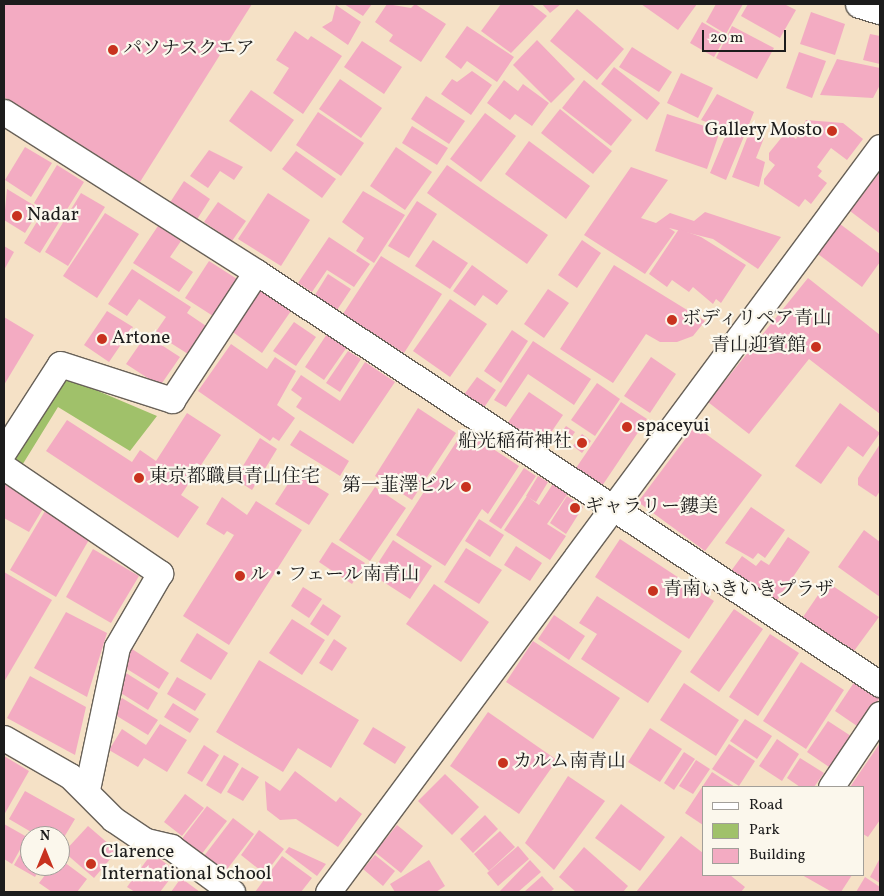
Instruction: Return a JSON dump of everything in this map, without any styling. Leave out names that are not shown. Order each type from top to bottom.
[{"type":"main road","points":[[860,4],[880,10]]},
{"type":"street","points":[[4,112],[256,272],[880,684]]},
{"type":"street","points":[[328,892],[345,858],[613,506],[880,147]]},
{"type":"street","points":[[4,451],[60,364],[172,400],[256,272]]},
{"type":"street","points":[[4,467],[160,573],[117,647],[87,789]]},
{"type":"street","points":[[832,786],[880,714]]},
{"type":"street","points":[[4,738],[87,789],[113,819],[146,841],[170,846],[232,892]]},
{"type":"green space","points":[[65,377],[157,416],[130,451],[58,407],[21,467],[9,459]]},
{"type":"building","name":"パソナスクエア","points":[[4,4],[252,4],[140,182],[4,97]]},
{"type":"building","points":[[344,4],[372,4],[363,16]]},
{"type":"building","points":[[387,4],[411,8],[415,4],[446,24],[421,62],[389,41],[393,35],[375,22]]},
{"type":"building","points":[[501,4],[531,4],[547,16],[511,53],[481,31]]},
{"type":"building","points":[[542,4],[561,4],[550,13]]},
{"type":"building","points":[[641,4],[697,4],[678,30]]},
{"type":"building","points":[[716,4],[743,4],[726,34],[706,22]]},
{"type":"building","points":[[748,4],[784,4],[796,10],[780,38],[741,16]]},
{"type":"building","points":[[336,5],[361,22],[348,45],[322,27],[332,21]]},
{"type":"building","points":[[577,9],[624,49],[597,80],[550,41]]},
{"type":"building","points":[[811,12],[845,24],[835,55],[800,44]]},
{"type":"building","points":[[702,22],[726,36],[714,57],[690,43]]},
{"type":"building","points":[[467,26],[514,57],[497,82],[467,61],[461,69],[445,57]]},
{"type":"building","points":[[732,26],[774,48],[757,79],[716,58]]},
{"type":"building","points":[[295,31],[308,40],[311,36],[342,56],[303,114],[273,93],[289,68],[276,60]]},
{"type":"building","points":[[870,34],[880,36],[880,64],[863,60]]},
{"type":"building","points":[[537,40],[575,79],[551,103],[513,65]]},
{"type":"building","points":[[362,41],[402,67],[384,94],[344,67]]},
{"type":"building","points":[[632,47],[672,72],[659,92],[619,67]]},
{"type":"building","points":[[799,52],[826,61],[812,98],[786,88]]},
{"type":"building","points":[[837,59],[880,68],[880,85],[873,98],[820,95]]},
{"type":"building","points":[[614,67],[660,103],[647,120],[601,84]]},
{"type":"building","points":[[472,71],[492,85],[471,115],[441,94],[452,79],[457,82]]},
{"type":"building","points":[[681,73],[713,88],[698,118],[667,103]]},
{"type":"building","points":[[340,79],[382,108],[361,138],[319,109]]},
{"type":"building","points":[[504,80],[518,91],[523,84],[549,103],[532,126],[515,114],[510,120],[487,103]]},
{"type":"building","points":[[584,80],[632,120],[611,146],[562,108]]},
{"type":"building","points":[[251,90],[294,120],[271,152],[229,121]]},
{"type":"building","points":[[717,94],[754,112],[726,180],[710,173],[728,130],[701,120]]},
{"type":"building","points":[[426,96],[465,121],[449,144],[411,119]]},
{"type":"building","points":[[560,109],[612,151],[593,174],[541,133]]},
{"type":"building","points":[[318,112],[364,143],[341,176],[296,145]]},
{"type":"building","points":[[485,113],[516,136],[481,182],[450,159]]},
{"type":"building","points":[[667,114],[720,131],[707,169],[655,151]]},
{"type":"building","points":[[806,120],[843,123],[863,139],[847,160],[831,148],[817,167],[822,171],[818,176],[827,183],[811,204],[805,199],[799,207],[764,184],[764,179],[775,165],[769,160],[769,153],[786,132],[796,139]]},
{"type":"building","points":[[412,126],[448,148],[437,165],[402,143]]},
{"type":"building","points":[[749,133],[764,138],[756,158],[765,162],[759,187],[732,177]]},
{"type":"building","points":[[529,141],[590,186],[566,219],[505,174]]},
{"type":"building","points":[[25,147],[52,163],[31,197],[5,180]]},
{"type":"building","points":[[396,147],[432,172],[405,210],[370,186]]},
{"type":"building","points":[[209,150],[243,167],[234,180],[220,171],[208,188],[190,176]]},
{"type":"building","points":[[296,151],[336,179],[322,198],[282,169]]},
{"type":"building","points":[[57,165],[84,182],[40,253],[24,243],[44,210],[34,203]]},
{"type":"building","points":[[447,165],[548,235],[527,264],[427,193]]},
{"type":"building","points":[[631,167],[668,180],[641,218],[656,223],[670,213],[694,221],[705,212],[781,237],[758,269],[713,239],[669,228],[675,232],[645,274],[584,235]]},
{"type":"building","points":[[879,173],[880,231],[879,233],[850,211]]},
{"type":"building","points":[[184,181],[210,199],[196,221],[169,204]]},
{"type":"building","points":[[7,189],[40,209],[25,233],[4,220]]},
{"type":"building","points":[[363,191],[405,215],[374,263],[356,251],[364,238],[342,222]]},
{"type":"building","points":[[81,193],[105,207],[68,266],[45,252]]},
{"type":"building","points":[[268,193],[310,220],[281,266],[238,239]]},
{"type":"building","points":[[417,201],[437,214],[409,258],[388,246]]},
{"type":"building","points":[[218,202],[246,221],[232,241],[204,222]]},
{"type":"building","points":[[105,213],[139,234],[97,298],[63,276]]},
{"type":"building","points":[[840,224],[880,254],[880,262],[862,287],[818,254]]},
{"type":"building","points":[[158,226],[181,241],[170,257],[193,272],[179,292],[133,263]]},
{"type":"building","points":[[679,229],[701,237],[746,265],[721,303],[716,299],[713,304],[693,287],[689,292],[672,280],[667,287],[649,274]]},
{"type":"building","points":[[329,237],[370,264],[354,287],[327,270],[312,292],[298,283]]},
{"type":"building","points":[[433,240],[468,263],[450,289],[415,266]]},
{"type":"building","points":[[582,240],[601,253],[577,288],[558,275]]},
{"type":"building","points":[[4,246],[14,252],[4,270]]},
{"type":"building","points":[[381,256],[442,294],[404,353],[343,314]]},
{"type":"building","points":[[209,261],[237,279],[213,316],[185,298]]},
{"type":"building","points":[[472,265],[508,291],[497,305],[483,295],[475,306],[453,291]]},
{"type":"building","points":[[614,265],[705,321],[693,336],[677,342],[660,342],[646,334],[613,383],[560,349]]},
{"type":"building","points":[[132,269],[191,307],[187,313],[206,326],[188,354],[155,333],[166,317],[139,299],[127,316],[108,304]]},
{"type":"building","points":[[328,274],[351,289],[337,310],[315,295]]},
{"type":"building","name":"青山迎賓館","points":[[808,278],[880,335],[880,414],[809,359],[749,434],[708,402]]},
{"type":"building","points":[[260,286],[293,308],[262,353],[230,330]]},
{"type":"building","points":[[548,289],[569,303],[544,338],[524,324]]},
{"type":"building","points":[[450,299],[487,324],[450,377],[413,351]]},
{"type":"building","points":[[107,311],[133,327],[109,362],[84,345]]},
{"type":"building","points":[[4,317],[34,335],[4,385]]},
{"type":"building","points":[[294,322],[316,337],[296,366],[273,351]]},
{"type":"building","points":[[512,330],[528,341],[501,383],[484,371]]},
{"type":"building","points":[[327,334],[347,347],[324,380],[305,367]]},
{"type":"building","points":[[146,335],[180,357],[160,386],[126,364]]},
{"type":"building","points":[[533,341],[591,379],[574,405],[528,374],[506,407],[494,400]]},
{"type":"building","points":[[231,344],[267,369],[275,357],[296,371],[277,405],[295,418],[279,441],[273,437],[270,441],[198,391]]},
{"type":"building","points":[[348,351],[361,359],[340,392],[326,383]]},
{"type":"building","points":[[651,357],[676,374],[650,413],[624,396]]},
{"type":"building","points":[[365,362],[395,382],[353,444],[296,407],[302,398],[291,390],[301,375],[340,401]]},
{"type":"building","points":[[477,377],[496,390],[483,409],[463,396]]},
{"type":"building","points":[[597,383],[620,399],[595,436],[571,420]]},
{"type":"building","points":[[529,392],[563,415],[541,447],[507,424]]},
{"type":"building","points":[[621,402],[647,419],[602,486],[576,468]]},
{"type":"building","points":[[840,403],[880,433],[863,457],[848,446],[821,484],[795,466]]},
{"type":"building","points":[[418,408],[456,433],[412,500],[375,476]]},
{"type":"building","name":"東京都職員青山住宅","points":[[187,413],[221,435],[181,495],[199,507],[178,538],[46,451],[67,420],[132,462],[140,450],[156,461]]},
{"type":"building","points":[[566,426],[575,432],[563,449],[554,443]]},
{"type":"building","points":[[695,426],[762,475],[705,551],[638,502]]},
{"type":"building","points":[[300,430],[349,461],[340,476],[290,445]]},
{"type":"building","name":"第一韮澤ビル","points":[[464,430],[519,466],[488,514],[482,509],[445,566],[396,535]]},
{"type":"building","name":"船光稲荷神社","points":[[582,434],[591,441],[582,453],[573,446]]},
{"type":"building","points":[[260,438],[277,449],[252,490],[235,479]]},
{"type":"building","points":[[880,444],[880,491],[876,497],[858,485],[858,478]]},
{"type":"building","points":[[524,468],[536,476],[501,529],[489,521]]},
{"type":"building","points":[[295,473],[329,494],[309,525],[275,504]]},
{"type":"building","points":[[538,476],[548,482],[536,502],[526,496]]},
{"type":"building","points":[[554,482],[569,492],[547,524],[566,536],[550,560],[504,530],[527,496],[539,505]]},
{"type":"building","points":[[4,484],[44,507],[29,532],[4,518]]},
{"type":"building","points":[[375,487],[406,508],[370,561],[339,540]]},
{"type":"building","points":[[567,496],[583,507],[566,534],[550,523]]},
{"type":"building","name":"ル・フェール南青山","points":[[222,497],[247,515],[256,501],[302,530],[229,645],[183,616],[234,535],[227,531],[224,535],[206,524]]},
{"type":"building","points":[[751,507],[785,530],[765,558],[758,553],[753,559],[725,543]]},
{"type":"building","points":[[45,511],[90,538],[56,597],[10,570]]},
{"type":"building","points":[[479,519],[504,535],[490,557],[465,541]]},
{"type":"building","points":[[864,530],[880,542],[880,597],[838,567]]},
{"type":"building","points":[[788,537],[810,552],[776,602],[731,571],[742,556],[756,566],[761,560],[769,565]]},
{"type":"building","points":[[620,539],[714,601],[689,639],[595,577]]},
{"type":"building","points":[[393,540],[432,566],[410,599],[371,574]]},
{"type":"building","points":[[332,542],[365,563],[352,584],[319,562]]},
{"type":"building","points":[[516,546],[542,563],[530,581],[504,565]]},
{"type":"building","points":[[466,548],[502,570],[479,604],[444,582]]},
{"type":"building","points":[[93,549],[139,576],[111,623],[66,597]]},
{"type":"building","points":[[4,572],[52,600],[4,682]]},
{"type":"building","points":[[827,582],[879,617],[854,651],[803,617]]},
{"type":"building","points":[[434,584],[489,622],[461,662],[406,624]]},
{"type":"building","points":[[303,587],[322,599],[309,618],[291,606]]},
{"type":"building","points":[[597,596],[682,651],[648,703],[581,659],[597,634],[579,623]]},
{"type":"building","points":[[323,604],[341,616],[328,636],[310,624]]},
{"type":"building","points":[[734,609],[763,629],[719,692],[690,672]]},
{"type":"building","points":[[66,612],[107,633],[87,697],[34,668]]},
{"type":"building","points":[[554,615],[585,636],[569,660],[538,639]]},
{"type":"building","points":[[292,619],[325,640],[302,675],[269,653]]},
{"type":"building","points":[[197,633],[228,653],[211,680],[180,661]]},
{"type":"building","points":[[770,634],[799,653],[758,716],[729,697]]},
{"type":"building","points":[[334,639],[347,648],[332,671],[319,663]]},
{"type":"building","points":[[533,641],[620,698],[593,739],[506,682]]},
{"type":"building","points":[[129,647],[169,673],[159,689],[119,664]]},
{"type":"building","points":[[259,660],[359,720],[331,768],[298,748],[283,772],[216,732]]},
{"type":"building","points":[[801,662],[844,690],[806,749],[763,721]]},
{"type":"building","points":[[126,673],[158,693],[148,710],[116,690]]},
{"type":"building","points":[[30,676],[86,707],[75,755],[7,718]]},
{"type":"building","points":[[177,677],[206,694],[195,711],[167,694]]},
{"type":"building","points":[[855,681],[880,697],[860,728],[835,711]]},
{"type":"building","points":[[684,683],[739,720],[716,756],[660,720]]},
{"type":"building","points":[[122,698],[158,720],[148,735],[112,713]]},
{"type":"building","points":[[173,703],[199,719],[190,733],[164,717]]},
{"type":"building","name":"カルム南青山","points":[[488,712],[557,760],[519,814],[450,766]]},
{"type":"building","points":[[745,719],[772,736],[757,759],[730,741]]},
{"type":"building","points":[[828,721],[854,738],[832,769],[807,752]]},
{"type":"building","points":[[160,724],[187,740],[167,772],[144,758],[138,767],[109,750],[122,729],[146,745]]},
{"type":"building","points":[[373,727],[406,747],[395,764],[363,744]]},
{"type":"building","points":[[650,728],[682,749],[660,782],[628,762]]},
{"type":"building","points":[[777,739],[799,754],[782,781],[759,766]]},
{"type":"building","points":[[880,743],[880,820],[868,837],[864,835],[864,786],[851,786]]},
{"type":"building","points":[[729,744],[755,761],[739,786],[712,769]]},
{"type":"building","points":[[204,745],[219,755],[202,782],[187,773]]},
{"type":"building","points":[[684,752],[695,759],[674,790],[664,783]]},
{"type":"building","points":[[224,755],[239,764],[221,794],[206,785]]},
{"type":"building","points":[[4,756],[29,771],[4,815]]},
{"type":"building","points":[[800,758],[824,773],[815,786],[799,786],[787,778]]},
{"type":"building","points":[[696,760],[710,769],[693,794],[679,786]]},
{"type":"building","points":[[242,767],[259,777],[243,801],[227,792]]},
{"type":"building","points":[[295,771],[336,802],[340,797],[362,814],[338,847],[296,819],[280,820],[267,810],[265,781],[280,791]]},
{"type":"building","points":[[712,772],[733,786],[703,786]]},
{"type":"building","points":[[445,774],[479,807],[452,835],[418,801]]},
{"type":"building","points":[[568,776],[605,801],[554,870],[525,843]]},
{"type":"building","points":[[702,787],[702,824],[685,813]]},
{"type":"building","points":[[25,791],[75,819],[70,827],[21,826],[9,819]]},
{"type":"building","points":[[185,794],[204,808],[182,836],[164,822]]},
{"type":"building","points":[[621,804],[665,837],[640,871],[595,838]]},
{"type":"building","points":[[207,806],[227,821],[201,855],[181,840]]},
{"type":"building","points":[[485,815],[498,829],[473,853],[460,839]]},
{"type":"building","points":[[233,818],[254,834],[225,872],[204,856]]},
{"type":"building","points":[[4,824],[20,833],[20,850],[12,864],[4,859]]},
{"type":"building","points":[[397,825],[423,846],[401,873],[375,852]]},
{"type":"building","points":[[88,826],[117,851],[94,878],[70,857],[70,846]]},
{"type":"building","points":[[259,830],[284,849],[265,874],[241,855]]},
{"type":"building","points":[[500,831],[515,847],[489,871],[474,854]]},
{"type":"building","points":[[681,836],[702,852],[702,876],[731,876],[745,887],[741,892],[636,892]]},
{"type":"building","points":[[518,846],[529,859],[498,886],[487,873]]},
{"type":"building","points":[[289,847],[326,864],[317,876],[285,852]]},
{"type":"building","points":[[584,847],[628,886],[623,892],[576,892],[559,877]]},
{"type":"building","points":[[152,853],[176,871],[160,892],[135,892],[127,887]]},
{"type":"building","points":[[20,854],[20,868],[14,865]]},
{"type":"building","points":[[375,855],[395,871],[383,886],[363,869]]},
{"type":"building","points":[[282,856],[312,878],[301,892],[255,892]]},
{"type":"building","points":[[880,858],[880,883],[870,877]]},
{"type":"building","points":[[429,860],[445,886],[436,892],[395,892],[390,884]]},
{"type":"building","points":[[530,860],[541,872],[518,892],[499,892]]},
{"type":"building","points":[[70,866],[87,879],[77,892],[52,892],[39,883],[44,876],[70,876]]},
{"type":"building","points":[[542,876],[554,889],[550,892],[524,892]]},
{"type":"building","points":[[804,876],[851,876],[841,892],[832,892]]},
{"type":"building","points":[[865,877],[880,887],[880,892],[856,892]]},
{"type":"building","points":[[181,878],[200,892],[171,892]]},
{"type":"place","name":"パソナスクエア","points":[[113,50]]},
{"type":"place","name":"Gallery Mosto","points":[[832,131]]},
{"type":"place","name":"Nadar","points":[[17,216]]},
{"type":"place","name":"ボディリペア青山","points":[[672,320]]},
{"type":"place","name":"Artone","points":[[102,339]]},
{"type":"place","name":"青山迎賓館","points":[[816,347]]},
{"type":"place","name":"spaceyui","points":[[627,427]]},
{"type":"place","name":"船光稲荷神社","points":[[582,443]]},
{"type":"place","name":"東京都職員青山住宅","points":[[139,478]]},
{"type":"place","name":"第一韮澤ビル","points":[[466,487]]},
{"type":"place","name":"ギャラリー鏤美","points":[[575,508]]},
{"type":"place","name":"ル・フェール南青山","points":[[240,576]]},
{"type":"place","name":"青南いきいきプラザ","points":[[653,591]]},
{"type":"place","name":"カルム南青山","points":[[503,763]]},
{"type":"place","name":"Clarence International School","points":[[91,864]]}]
